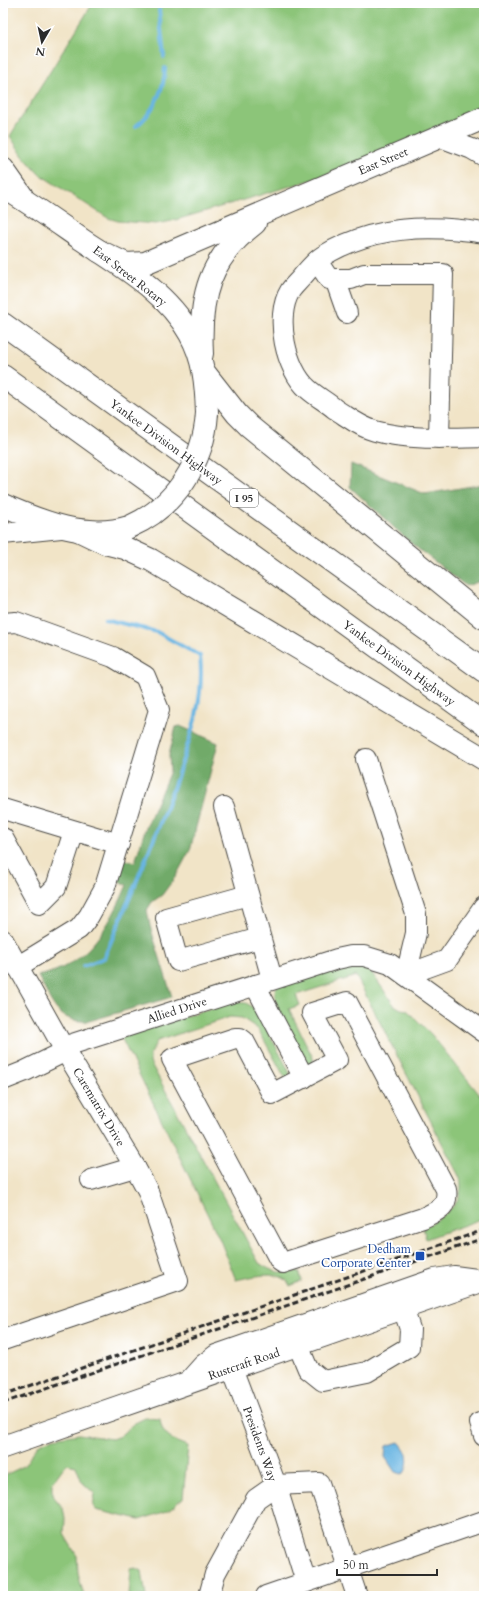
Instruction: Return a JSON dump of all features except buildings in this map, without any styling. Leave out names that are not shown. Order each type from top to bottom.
[{"type":"main road","name":"East Street","points":[[99,251],[126,264],[145,263],[205,236],[284,205],[484,119]]},
{"type":"main road","points":[[3,169],[11,182],[28,203]]},
{"type":"main road","name":"East Street Rotary","points":[[3,187],[99,251],[155,292],[172,309],[190,333],[203,368],[207,413],[206,427],[200,451],[186,478],[160,507],[148,517],[129,526],[102,531],[71,529],[47,523],[3,504]]},
{"type":"main road","name":"East Street","points":[[203,368],[201,334],[203,307],[214,270],[226,250],[235,239],[255,223],[284,205]]},
{"type":"main road","name":"Yankee Division Highway","points":[[3,324],[484,671]]},
{"type":"main road","points":[[203,368],[237,414],[249,426],[484,618]]},
{"type":"main road","name":"Yankee Division Highway","points":[[3,376],[484,724]]},
{"type":"main road","points":[[71,529],[105,543],[125,548],[151,560],[484,759]]},
{"type":"main road","name":"Rustcraft Road","points":[[3,1447],[484,1280]]},
{"type":"street","points":[[440,137],[472,149],[484,156]]},
{"type":"street","points":[[483,437],[439,438],[374,431],[352,421],[308,389],[298,376],[284,340],[282,327],[286,302],[290,292],[317,261],[342,246],[382,233],[404,229],[456,229],[484,233]]},
{"type":"street","points":[[317,261],[329,279],[351,279],[364,274],[443,274],[439,438]]},
{"type":"street","points":[[335,279],[347,313]]},
{"type":"street","points":[[3,534],[71,529]]},
{"type":"street","points":[[3,623],[16,622],[113,657],[145,676],[159,710],[105,888],[89,916],[79,929],[17,967]]},
{"type":"street","points":[[366,759],[416,914],[416,933],[406,975]]},
{"type":"street","points":[[224,807],[260,938],[263,982],[304,1078]]},
{"type":"street","points":[[3,809],[119,844]]},
{"type":"street","points":[[3,838],[39,904],[56,887],[74,831]]},
{"type":"street","points":[[248,895],[166,918],[178,961],[260,938]]},
{"type":"street","points":[[406,975],[446,960],[484,907]]},
{"type":"street","points":[[3,940],[62,1045]]},
{"type":"street","name":"Allied Drive","points":[[62,1045],[263,982],[352,956],[376,959],[390,964],[484,1032]]},
{"type":"street","points":[[347,1002],[446,1189],[446,1202],[442,1208],[424,1218],[288,1262],[280,1261],[172,1059],[235,1038],[240,1038],[244,1041],[272,1094],[304,1078],[337,1060],[312,1013],[347,1002]]},
{"type":"street","points":[[3,1075],[20,1060],[62,1045]]},
{"type":"street","points":[[3,1080],[23,1072],[62,1045]]},
{"type":"street","name":"Carematrix Drive","points":[[3,1340],[178,1281],[148,1191],[62,1045]]},
{"type":"street","points":[[92,1180],[135,1167]]},
{"type":"street","points":[[186,1384],[203,1365],[216,1355],[435,1279],[454,1276],[484,1280]]},
{"type":"street","points":[[298,1345],[308,1369],[323,1381],[367,1372],[409,1347],[410,1329],[403,1308]]},
{"type":"street","name":"Presidents Way","points":[[209,1596],[215,1574],[256,1499],[276,1485],[232,1368]]},
{"type":"street","points":[[484,1422],[480,1424],[484,1436]]},
{"type":"street","points":[[306,1582],[276,1485],[319,1483],[357,1596]]},
{"type":"street","points":[[266,1596],[484,1521]]},
{"type":"green space","points":[[93,3],[484,3],[484,110],[318,178],[172,221],[156,224],[118,221],[108,218],[39,174],[23,156],[10,136]]},
{"type":"green space","points":[[351,464],[425,494],[484,484],[484,580],[466,586],[412,544],[350,487]]},
{"type":"green space","points":[[180,726],[218,743],[190,850],[176,876],[162,895],[152,902],[147,910],[150,926],[172,997],[89,1021],[78,1021],[69,1018],[56,1009],[38,976],[55,971],[83,954],[104,930],[112,916],[127,885],[115,879],[122,859],[135,862],[145,830],[170,771],[169,755],[176,727]]},
{"type":"green space","points":[[346,966],[356,966],[369,969],[394,1005],[401,1009],[407,1010],[431,1034],[484,1100],[484,1218],[426,1239],[423,1228],[445,1214],[456,1202],[461,1187],[460,1178],[356,976],[296,995],[300,1005],[289,1009],[313,1058],[313,1062],[309,1066],[292,1038],[276,1003],[275,993],[277,986]]},
{"type":"green space","points":[[231,1002],[246,1003],[256,1009],[288,1069],[290,1074],[287,1078],[284,1076],[258,1029],[242,1018],[230,1017],[157,1041],[150,1054],[150,1062],[259,1263],[268,1269],[283,1273],[299,1271],[302,1281],[290,1286],[287,1280],[274,1275],[236,1280],[220,1240],[121,1037]]},
{"type":"green space","points":[[145,1418],[160,1419],[163,1430],[169,1437],[188,1446],[183,1498],[167,1511],[139,1520],[96,1510],[93,1506],[95,1494],[82,1482],[76,1466],[66,1464],[52,1483],[52,1491],[54,1497],[63,1508],[65,1519],[64,1534],[77,1556],[78,1574],[84,1596],[3,1596],[3,1476],[24,1466],[38,1445],[53,1438],[79,1434],[112,1439],[120,1436],[133,1424]]},
{"type":"green space","points":[[136,1568],[142,1571],[146,1596],[129,1596],[131,1569]]},
{"type":"water","points":[[399,1442],[406,1452],[408,1460],[405,1472],[401,1474],[395,1472],[385,1457],[386,1446]]},
{"type":"waterway","points":[[159,10],[164,57]]},
{"type":"waterway","points":[[136,126],[152,108],[163,84],[165,68]]},
{"type":"waterway","points":[[83,966],[104,958],[159,825],[191,734],[198,704],[201,673],[200,656],[157,632],[105,619]]},
{"type":"railway","points":[[3,1395],[484,1230]]},
{"type":"railway","points":[[3,1403],[484,1238]]},
{"type":"place","name":"Dedham Corporate Center","points":[[420,1256]]}]
